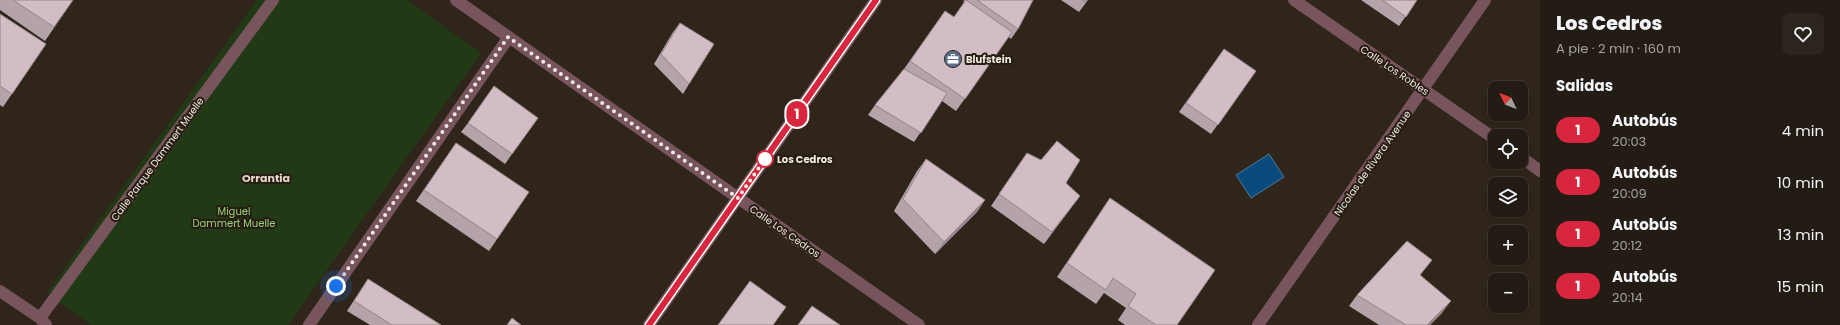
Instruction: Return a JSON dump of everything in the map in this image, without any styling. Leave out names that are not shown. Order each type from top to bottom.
[{"type":"street","name":"Calle Parque Dammert Muelle","points":[[43,322],[274,0]]},
{"type":"street","name":"Calle Los Cedros","points":[[456,0],[919,325]]},
{"type":"street","points":[[649,325],[876,0]]},
{"type":"street","name":"Calle Los Robles","points":[[1294,0],[1488,134]]},
{"type":"street","name":"Nícolas de Rivera Avenue","points":[[1258,325],[1486,0]]},
{"type":"street","points":[[309,325],[508,37]]},
{"type":"street","points":[[1528,162],[1540,171]]},
{"type":"street","points":[[0,291],[43,322]]},
{"type":"green space","name":"Miguel Dammert Muelle","points":[[257,0],[407,0],[481,53],[288,325],[91,325],[47,293]]},
{"type":"water","points":[[1269,154],[1284,177],[1251,198],[1236,175]]},
{"type":"building","points":[[13,0],[73,0],[54,27]]},
{"type":"building","name":"Blufstein","points":[[966,0],[1012,32],[965,99],[910,61],[945,11],[954,17]]},
{"type":"building","points":[[977,0],[1033,0],[1018,29]]},
{"type":"building","points":[[1382,0],[1417,0],[1406,17]]},
{"type":"building","points":[[0,14],[46,44],[12,94],[0,86]]},
{"type":"building","points":[[680,23],[714,44],[689,84],[661,54]]},
{"type":"building","points":[[1224,49],[1256,71],[1218,125],[1186,103]]},
{"type":"building","points":[[904,69],[947,93],[921,133],[875,105]]},
{"type":"building","points":[[494,86],[538,118],[512,154],[468,123]]},
{"type":"building","points":[[1057,141],[1080,160],[1066,183],[1080,196],[1052,232],[999,194],[1027,153],[1041,160]]},
{"type":"building","points":[[456,143],[529,192],[497,239],[424,190]]},
{"type":"building","points":[[926,159],[985,200],[944,242],[903,199]]},
{"type":"building","points":[[1110,198],[1215,270],[1177,325],[1156,325],[1128,306],[1136,294],[1113,278],[1106,290],[1067,263]]},
{"type":"building","points":[[1407,241],[1432,260],[1420,275],[1451,301],[1427,325],[1406,325],[1357,295]]},
{"type":"building","points":[[368,279],[441,325],[392,325],[354,301]]},
{"type":"building","points":[[750,281],[786,307],[773,325],[718,325]]},
{"type":"building","points":[[812,306],[840,325],[798,325]]},
{"type":"building","points":[[512,318],[521,325],[507,325]]},
{"type":"bus line","name":"1","points":[[649,325],[876,0]]},
{"type":"place","name":"Blufstein","points":[[953,59]]},
{"type":"place","name":"Los Cedros","points":[[765,159]]},
{"type":"district","name":"Orrantia","points":[[266,178]]},
{"type":"route","points":[[336,286],[508,37],[738,198],[765,159]]}]
